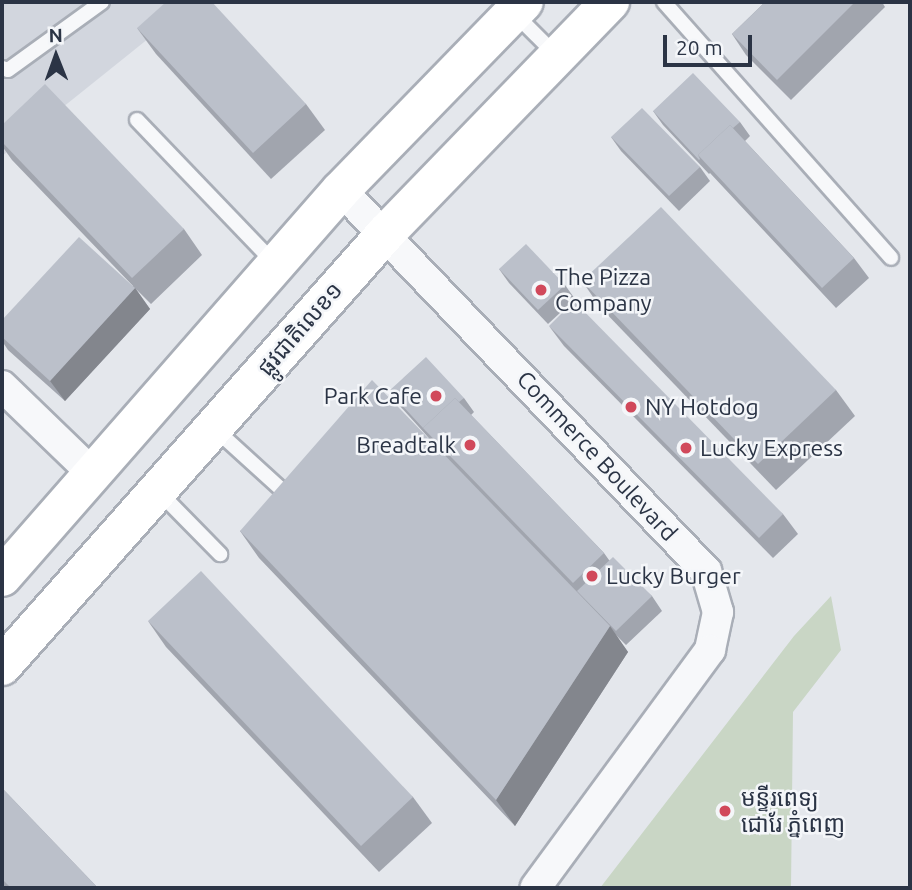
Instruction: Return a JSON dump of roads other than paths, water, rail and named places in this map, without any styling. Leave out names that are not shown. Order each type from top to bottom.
[{"type":"highway","name":"ផ្លូវជាតិលេខ១","points":[[2,666],[386,233],[610,2]]},
{"type":"highway","points":[[2,577],[341,190],[513,5]]},
{"type":"street","name":"Commerce Boulevard","points":[[341,190],[386,233],[706,571],[718,612],[710,650],[534,888]]},
{"type":"street","points":[[2,386],[93,474]]},
{"type":"lane","points":[[2,68],[8,70],[102,2]]},
{"type":"lane","points":[[664,2],[891,258]]},
{"type":"lane","points":[[513,5],[557,55]]},
{"type":"lane","points":[[137,120],[275,264]]},
{"type":"lane","points":[[214,428],[281,489]]},
{"type":"lane","points":[[159,492],[220,554]]},
{"type":"place","name":"The Pizza Company","points":[[541,290]]},
{"type":"place","name":"Park Cafe","points":[[436,396]]},
{"type":"place","name":"NY Hotdog","points":[[631,407]]},
{"type":"place","name":"Breadtalk","points":[[470,445]]},
{"type":"place","name":"Lucky Express","points":[[686,448]]},
{"type":"place","name":"Lucky Burger","points":[[592,576]]},
{"type":"place","name":"មន្ទីរពេទ្យ ជោរែ ភ្នំពេញ","points":[[725,811]]}]
